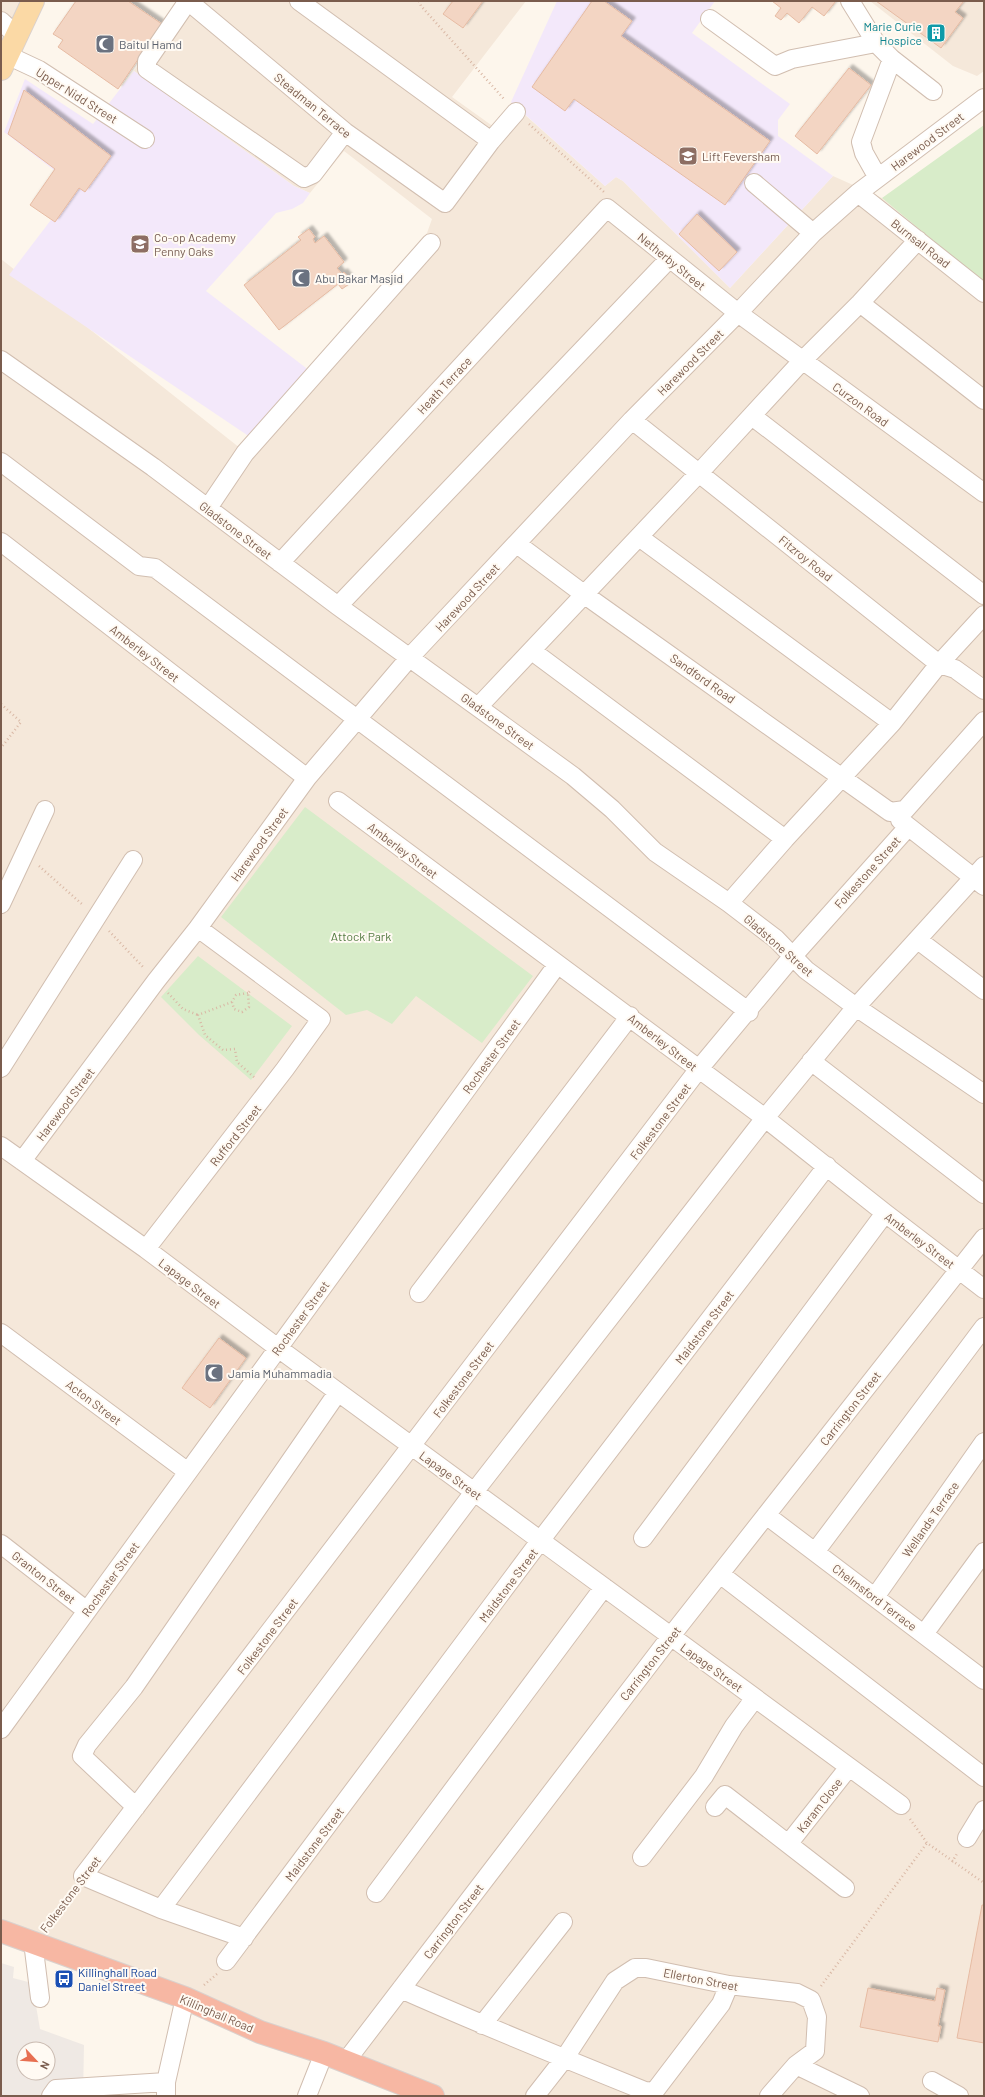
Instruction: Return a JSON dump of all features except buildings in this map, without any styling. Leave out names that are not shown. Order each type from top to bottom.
[{"type":"highway","name":"Killinghall Road","points":[[1,1931],[185,1998],[260,2032],[346,2061],[433,2096]]},
{"type":"main road","points":[[6,45],[33,1]]},
{"type":"street","points":[[188,1],[147,61],[147,69],[304,178],[313,174],[345,132]]},
{"type":"street","name":"Steadman Terrace","points":[[188,1],[345,132],[445,203],[491,141]]},
{"type":"street","points":[[298,1],[491,141],[516,112]]},
{"type":"street","points":[[850,1],[876,43],[892,59],[933,91]]},
{"type":"street","points":[[710,19],[775,66],[792,59],[876,43]]},
{"type":"street","name":"Upper Nidd Street","points":[[6,45],[39,70],[145,139]]},
{"type":"street","points":[[878,178],[864,153],[861,142],[892,59]]},
{"type":"street","name":"Harewood Street","points":[[22,1161],[156,981],[198,928],[307,778],[410,657],[632,420],[738,313],[813,233],[858,193],[984,98]]},
{"type":"street","points":[[754,184],[813,233]]},
{"type":"street","name":"Burnsall Road","points":[[858,193],[984,293]]},
{"type":"street","name":"Netherby Street","points":[[607,208],[738,313]]},
{"type":"street","name":"Heath Terrace","points":[[280,563],[607,208]]},
{"type":"street","points":[[478,707],[700,473],[802,361],[860,303],[918,240]]},
{"type":"street","points":[[208,508],[245,453],[430,243]]},
{"type":"street","points":[[338,606],[669,259]]},
{"type":"street","points":[[860,303],[984,400]]},
{"type":"street","name":"Curzon Road","points":[[738,313],[984,493]]},
{"type":"street","name":"Gladstone Street","points":[[1,360],[153,467],[338,606],[573,776],[612,809],[655,852],[729,903],[776,940],[806,970],[856,1007],[984,1094]]},
{"type":"street","points":[[752,416],[984,595]]},
{"type":"street","name":"Fitzroy Road","points":[[632,420],[940,664],[955,669],[984,690]]},
{"type":"street","points":[[1,462],[139,566],[155,568],[748,1012]]},
{"type":"street","points":[[639,537],[892,723]]},
{"type":"street","name":"Amberley Street","points":[[1,542],[307,778]]},
{"type":"street","name":"Sandford Road","points":[[517,544],[585,595],[842,777],[901,816],[981,876]]},
{"type":"street","points":[[729,903],[785,839],[892,723],[940,664],[984,615]]},
{"type":"street","points":[[532,651],[785,839]]},
{"type":"street","name":"Folkestone Street","points":[[83,1876],[698,1070],[748,1012],[792,957],[901,816],[984,721]]},
{"type":"street","name":"Amberley Street","points":[[338,801],[557,965],[630,1016],[698,1070],[765,1118],[984,1289]]},
{"type":"street","points":[[3,894],[17,870],[45,810]]},
{"type":"street","points":[[1,1068],[134,860]]},
{"type":"street","points":[[161,1909],[474,1492],[765,1118],[856,1007],[918,940],[981,876]]},
{"type":"street","name":"Rufford Street","points":[[146,1250],[286,1069],[321,1019],[198,928]]},
{"type":"street","points":[[918,940],[984,990]]},
{"type":"street","name":"Rochester Street","points":[[1,1729],[557,965]]},
{"type":"street","points":[[419,1293],[630,1016]]},
{"type":"street","points":[[811,1061],[984,1194]]},
{"type":"street","name":"Lapage Street","points":[[1,1146],[146,1250],[900,1805]]},
{"type":"street","name":"Maidstone Street","points":[[226,1961],[540,1541],[827,1166]]},
{"type":"street","points":[[643,1538],[885,1213]]},
{"type":"street","name":"Carrington Street","points":[[346,2061],[671,1636],[984,1238]]},
{"type":"street","points":[[815,1552],[984,1327]]},
{"type":"street","name":"Acton Street","points":[[1,1332],[188,1472]]},
{"type":"street","points":[[136,1807],[82,1756],[87,1746],[134,1688],[338,1392]]},
{"type":"street","name":"Wellands Terrace","points":[[875,1597],[984,1442]]},
{"type":"street","name":"Chelmsford Terrace","points":[[766,1515],[924,1634],[981,1673]]},
{"type":"street","name":"Granton Street","points":[[1,1544],[87,1611]]},
{"type":"street","points":[[924,1634],[984,1552]]},
{"type":"street","points":[[720,1574],[984,1778]]},
{"type":"street","points":[[376,1892],[604,1587]]},
{"type":"street","points":[[642,1857],[704,1776],[734,1726],[755,1698]]},
{"type":"street","name":"Karam Close","points":[[789,1843],[848,1766]]},
{"type":"street","name":"Karam Close","points":[[715,1807],[725,1795],[789,1843],[845,1888]]},
{"type":"street","points":[[967,1838],[984,1810]]},
{"type":"street","points":[[83,1876],[161,1909],[244,1938]]},
{"type":"street","points":[[482,2026],[563,1922]]},
{"type":"street","points":[[33,1942],[40,1998]]},
{"type":"street","name":"Ellerton Street","points":[[535,2096],[564,2059],[616,1982],[635,1968],[646,1968],[729,1985],[797,1993],[811,2000]]},
{"type":"street","points":[[401,1989],[482,2026],[645,2091],[654,2092],[721,2004],[729,1985]]},
{"type":"street","points":[[51,2096],[56,2089],[73,2087],[166,2089],[185,1998]]},
{"type":"street","points":[[769,2096],[796,2065],[815,2050],[817,2017],[811,2000]]},
{"type":"street","points":[[307,2096],[324,2053]]},
{"type":"street","points":[[796,2065],[860,2096]]},
{"type":"street","points":[[932,2081],[959,2096]]},
{"type":"path","points":[[1,704],[21,722],[1,748]]},
{"type":"path","points":[[156,981],[183,1009],[198,1015],[232,1002],[236,995],[248,993],[249,1007],[242,1012],[234,1009],[232,1002]]},
{"type":"path","points":[[198,1015],[206,1035],[223,1050],[235,1049],[237,1062],[254,1077]]},
{"type":"path","points":[[900,1805],[927,1843],[984,1883]]},
{"type":"path","points":[[811,2000],[927,1843]]},
{"type":"path","name":"Folkestone Street","points":[[33,1942],[83,1876]]},
{"type":"path","points":[[185,1998],[214,1978],[226,1961]]},
{"type":"shaded area","points":[[1,1],[33,1],[1,69]]},
{"type":"shaded area","points":[[182,1],[526,1],[452,97],[494,127],[515,106],[605,186],[616,177],[623,181],[730,288],[833,176],[882,198],[984,283],[984,2096],[433,2096],[1,1931],[1,259],[245,452],[310,371],[427,233],[432,219],[344,151],[310,193],[294,186],[134,71]]},
{"type":"shaded area","name":"Lift Feversham","points":[[557,1],[715,1],[692,33],[790,104],[778,120],[778,136],[833,176],[730,288],[623,181],[616,177],[605,186],[511,102]]},
{"type":"shaded area","points":[[870,1],[984,1],[984,71],[977,76],[953,66]]},
{"type":"shaded area","name":"Co-op Academy Penny Oaks","points":[[134,71],[294,186],[310,193],[303,203],[292,209],[276,213],[206,291],[310,371],[253,439],[9,275],[76,187],[4,132],[25,79],[93,124]]},
{"type":"shaded area","points":[[1,1963],[14,1967],[13,1978],[32,1983],[40,2029],[84,2045],[83,2096],[1,2096]]},
{"type":"green space","points":[[984,125],[984,283],[882,198]]},
{"type":"green space","name":"Attock Park","points":[[305,807],[533,976],[482,1043],[416,996],[392,1024],[367,1010],[346,1015],[221,917]]},
{"type":"green space","points":[[198,956],[292,1026],[251,1080],[199,1035],[161,997]]},
{"type":"place","name":"Marie Curie Hospice","points":[[936,33]]},
{"type":"place","name":"Baitul Hamd","points":[[105,44]]},
{"type":"place","name":"Lift Feversham","points":[[688,156]]},
{"type":"place","name":"Co-op Academy Penny Oaks","points":[[140,244]]},
{"type":"place","name":"Abu Bakar Masjid","points":[[301,278]]},
{"type":"place","name":"Jamia Muhammadia","points":[[214,1373]]},
{"type":"place","name":"Killinghall Road Daniel Street","points":[[64,1979]]}]
